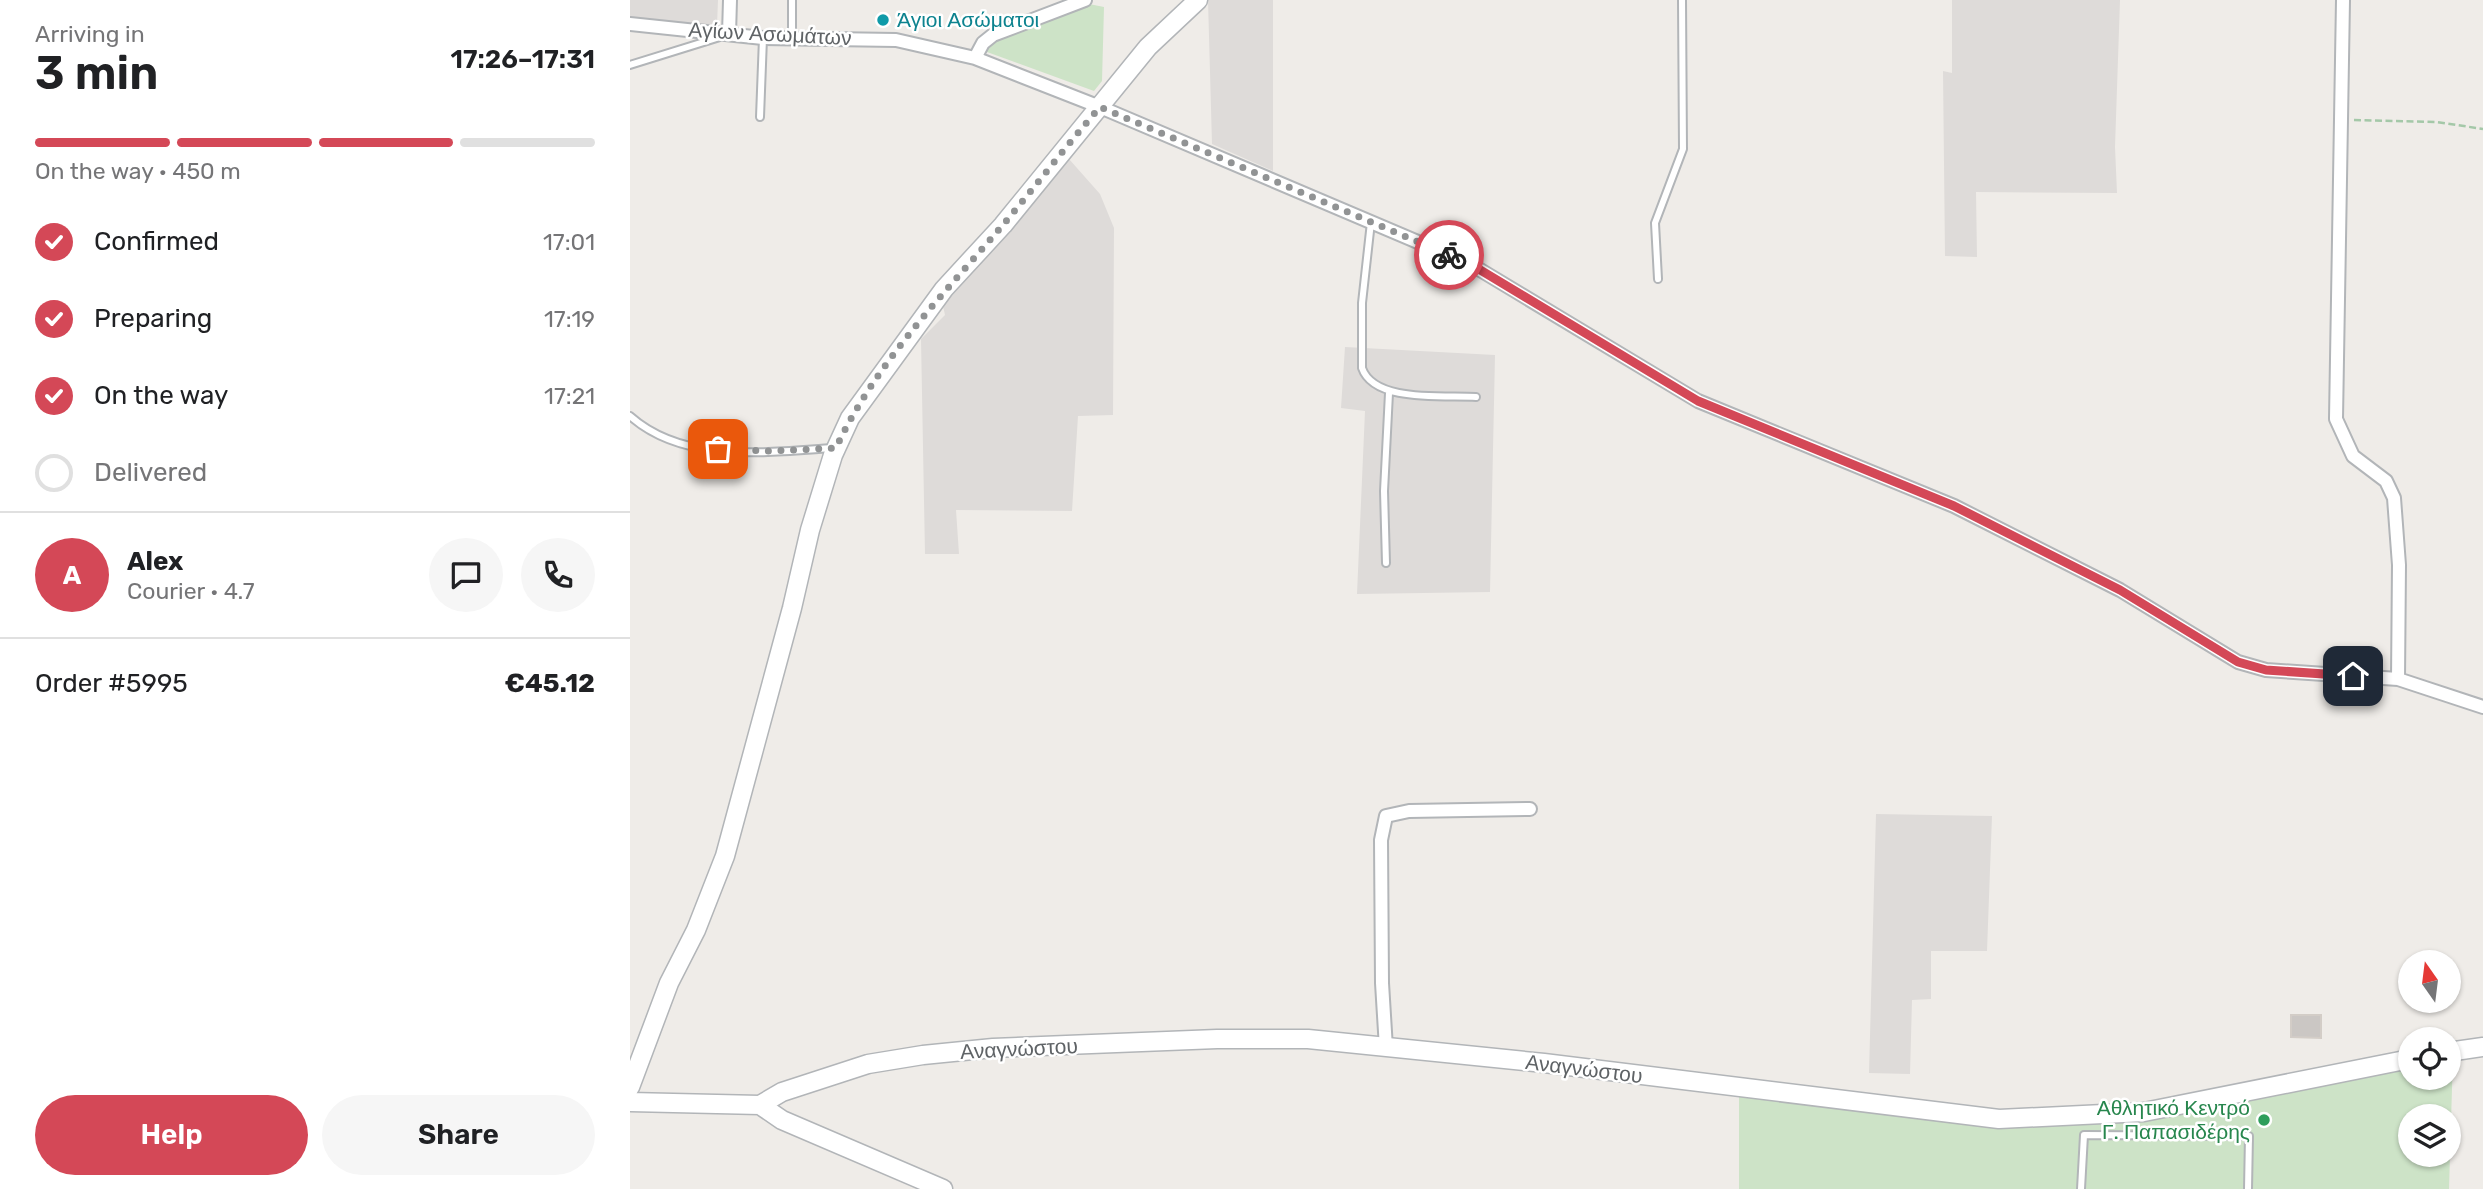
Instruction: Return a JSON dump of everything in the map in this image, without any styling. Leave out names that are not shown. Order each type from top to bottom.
[{"type":"street","points":[[729,34],[730,0]]},
{"type":"street","points":[[975,58],[983,43],[993,35],[1085,0]]},
{"type":"street","points":[[630,1087],[669,983],[696,930],[725,856],[792,608],[810,530],[836,448],[850,418],[936,300],[1148,47],[1198,0]]},
{"type":"street","points":[[2343,0],[2336,419],[2353,456],[2386,481],[2394,498],[2399,565],[2398,679]]},
{"type":"street","name":"Αγίων Ασωμάτων","points":[[630,24],[763,38],[897,40],[975,58],[1100,107],[1472,265],[1698,401],[1954,506],[2120,590],[2238,662],[2266,670],[2398,679],[2483,707]]},
{"type":"street","points":[[1386,1048],[1382,983],[1381,839],[1386,816],[1409,811],[1530,809]]},
{"type":"street","name":"Αναγνώστου","points":[[760,1105],[782,1092],[868,1064],[993,1048],[1295,1039],[1544,1063],[1999,1119],[2144,1112],[2398,1062]]},
{"type":"street","points":[[2461,1051],[2483,1048]]},
{"type":"street","points":[[630,1102],[760,1105],[782,1120],[943,1189]]},
{"type":"lane","points":[[792,0],[792,37]]},
{"type":"lane","points":[[1658,279],[1655,223],[1683,149],[1682,0]]},
{"type":"lane","points":[[630,65],[729,34]]},
{"type":"lane","points":[[760,117],[763,38]]},
{"type":"lane","points":[[1371,220],[1362,303],[1362,368],[1372,384],[1389,393],[1476,397]]},
{"type":"lane","points":[[1386,563],[1384,491],[1389,393]]},
{"type":"lane","points":[[630,415],[648,432],[679,446],[737,451],[836,448]]},
{"type":"lane","points":[[2080,1117],[2084,1123],[2081,1189]]},
{"type":"lane","points":[[2084,1135],[2249,1136],[2248,1189]]},
{"type":"path","points":[[2341,120],[2437,122],[2483,129]]},
{"type":"shaded area","points":[[630,0],[718,0],[717,25],[630,19]]},
{"type":"shaded area","points":[[1208,0],[1273,0],[1273,171],[1212,144]]},
{"type":"shaded area","points":[[1952,0],[2120,0],[2115,147],[2117,193],[1976,192],[1977,257],[1945,256],[1943,71],[1952,73]]},
{"type":"shaded area","points":[[1069,159],[1100,194],[1114,228],[1113,415],[1078,416],[1072,511],[956,510],[959,554],[925,554],[921,339],[945,315],[943,306]]},
{"type":"shaded area","points":[[1345,347],[1495,355],[1490,592],[1357,594],[1365,411],[1341,408]]},
{"type":"shaded area","points":[[1876,814],[1992,816],[1987,951],[1931,951],[1931,999],[1912,1000],[1910,1074],[1869,1073]]},
{"type":"green space","points":[[1089,4],[1104,7],[1102,81],[1094,91],[987,52],[986,45],[995,37]]},
{"type":"green space","name":"Αθλητικό Κεντρό Γ. Παπασιδέρης","points":[[2398,1062],[2398,1090],[2452,1090],[2452,1104],[2398,1104],[2398,1167],[2450,1167],[2449,1189],[1739,1189],[1739,1095],[2084,1123]]},
{"type":"building","points":[[2291,1015],[2321,1015],[2321,1038],[2291,1037]]},
{"type":"way so far","points":[[718,449],[771,451],[836,448],[850,418],[888,362],[944,289],[1003,225],[1053,160],[1100,107],[1449,255]]},
{"type":"place","name":"Άγιοι Ασώματοι","points":[[883,20]]},
{"type":"place","name":"Αθλητικό Κεντρό Γ. Παπασιδέρης","points":[[2264,1120]]},
{"type":"route","points":[[1449,255],[1472,265],[1698,401],[1954,506],[2120,590],[2238,662],[2266,670],[2353,676]]}]
